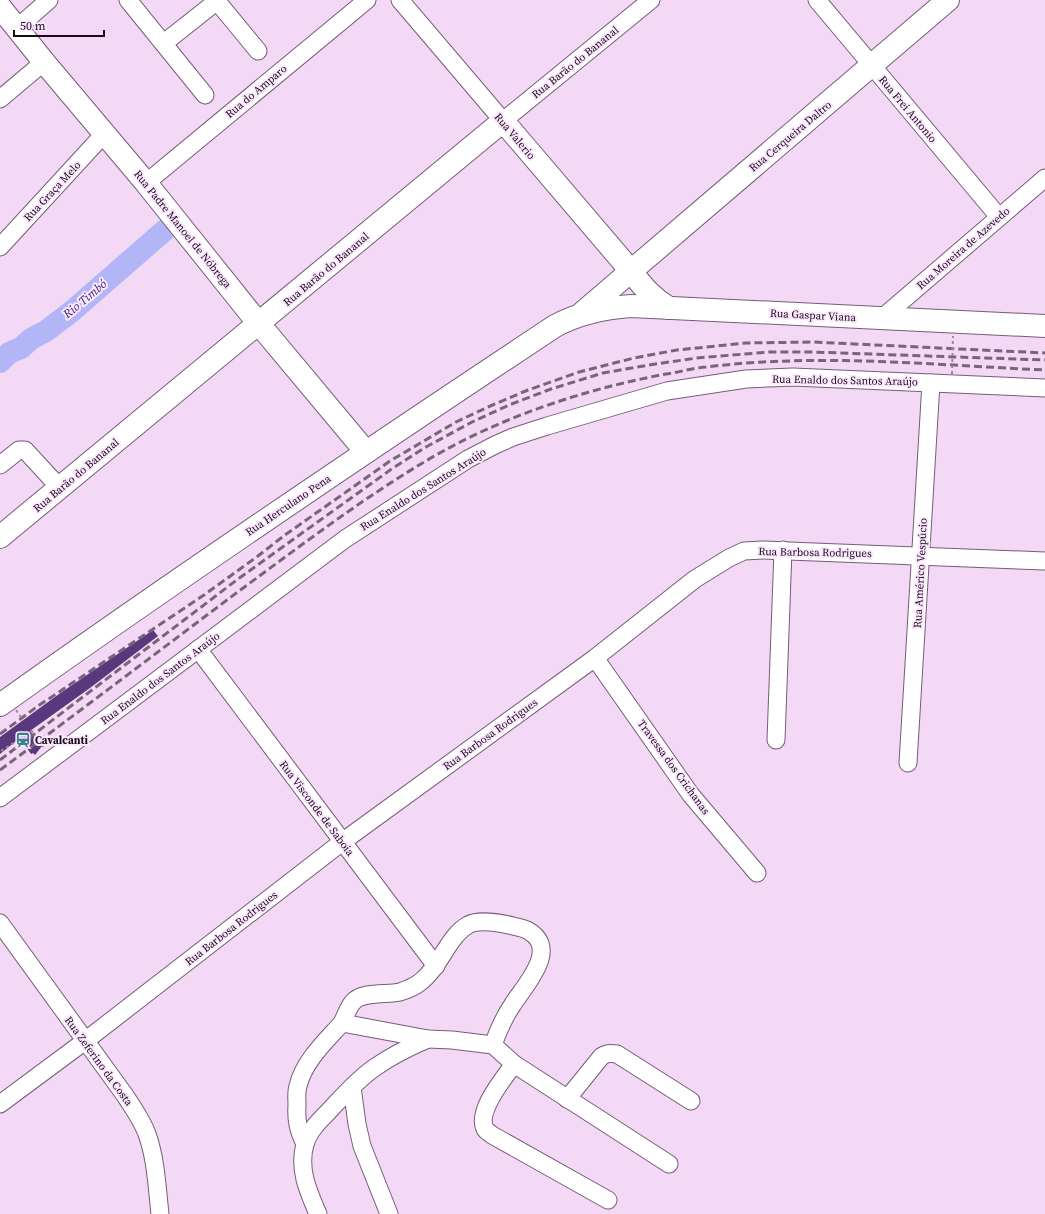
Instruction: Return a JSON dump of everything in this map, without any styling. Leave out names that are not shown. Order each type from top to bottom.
[{"type":"main road","name":"Rua Cerqueira Daltro","points":[[581,314],[948,0]]},
{"type":"main road","name":"Rua Padre Manoel de Nóbrega","points":[[0,7],[44,62],[146,183],[259,324],[366,452]]},
{"type":"main road","name":"Rua Valerio","points":[[503,122],[631,271]]},
{"type":"main road","name":"Rua Barão do Bananal","points":[[0,538],[503,122]]},
{"type":"main road","points":[[631,271],[652,297],[669,308]]},
{"type":"main road","name":"Rua Gaspar Viana","points":[[581,314],[602,309],[626,306],[1045,326]]},
{"type":"main road","name":"Rua Herculano Pena","points":[[8,708],[103,631],[366,452],[555,326],[581,314]]},
{"type":"street","points":[[17,28],[50,0]]},
{"type":"street","points":[[128,0],[205,95]]},
{"type":"street","points":[[164,43],[216,0],[258,51]]},
{"type":"street","name":"Rua do Amparo","points":[[146,183],[367,0]]},
{"type":"street","name":"Rua Valerio","points":[[400,0],[503,122]]},
{"type":"street","name":"Rua Barão do Bananal","points":[[503,122],[652,0]]},
{"type":"street","name":"Rua Frei Antonio","points":[[817,0],[999,217]]},
{"type":"street","points":[[0,99],[44,62]]},
{"type":"street","name":"Rua Graça Melo","points":[[0,247],[104,134]]},
{"type":"street","name":"Rua Moreira de Azevedo","points":[[882,318],[1045,178]]},
{"type":"street","name":"Rua Enaldo dos Santos Araújo","points":[[0,798],[345,539],[468,459],[513,437],[667,391],[746,379],[793,377],[1045,388]]},
{"type":"street","name":"Rua Américo Vespúcio","points":[[908,763],[931,383]]},
{"type":"street","points":[[0,465],[19,450],[25,450],[60,488]]},
{"type":"street","points":[[776,740],[783,550]]},
{"type":"street","name":"Rua Barbosa Rodrigues","points":[[0,1104],[85,1041],[342,842],[595,658],[695,579],[729,558],[744,552],[783,550],[1045,560]]},
{"type":"street","name":"Rua Visconde de Saboia","points":[[198,649],[436,966]]},
{"type":"street","name":"Travessa dos Crichanas","points":[[595,658],[691,795],[757,873]]},
{"type":"street","points":[[305,1144],[298,1127],[297,1088],[308,1062],[342,1023],[353,1001],[367,995],[400,992],[416,985],[436,966],[461,930],[469,924],[478,922],[504,924],[527,930],[538,939],[541,948],[540,963],[502,1023],[493,1045]]},
{"type":"street","name":"Rua Zeferino da Costa","points":[[0,924],[124,1094],[147,1132],[152,1152],[160,1214]]},
{"type":"street","points":[[342,1023],[428,1039],[493,1045],[514,1064],[669,1164]]},
{"type":"street","points":[[318,1214],[303,1175],[305,1144],[310,1133],[352,1086],[380,1064],[398,1053],[428,1039]]},
{"type":"street","points":[[567,1099],[601,1057],[605,1054],[611,1053],[617,1054],[691,1101]]},
{"type":"street","points":[[514,1064],[484,1111],[483,1121],[485,1130],[608,1200]]},
{"type":"street","points":[[352,1086],[357,1124],[362,1146],[389,1214]]},
{"type":"path","points":[[952,374],[953,336]]},
{"type":"path","points":[[8,708],[23,720]]},
{"type":"path","points":[[1,751],[31,731],[44,748]]},
{"type":"building","points":[[153,630],[158,636],[90,688],[30,731],[42,746],[35,755],[33,753],[31,754],[20,738],[0,754],[0,737],[59,694]]},
{"type":"waterway","name":"Rio Timbó","points":[[0,362],[9,353],[21,348],[31,339],[46,331],[71,312],[165,230]]},
{"type":"railway","points":[[0,734],[38,706],[204,595],[285,535],[390,461],[456,422],[528,390],[579,372],[634,358],[677,350],[746,343],[813,342],[1045,353]]},
{"type":"railway","points":[[0,760],[238,579],[393,468],[426,447],[472,422],[509,405],[551,389],[603,373],[697,358],[769,352],[811,352],[1045,360]]},
{"type":"railway","points":[[0,770],[239,591],[360,503],[410,470],[436,455],[519,416],[548,405],[606,387],[636,380],[696,368],[748,363],[833,360],[876,361],[1045,370]]},
{"type":"place","name":"Cavalcanti","points":[[23,740]]}]
